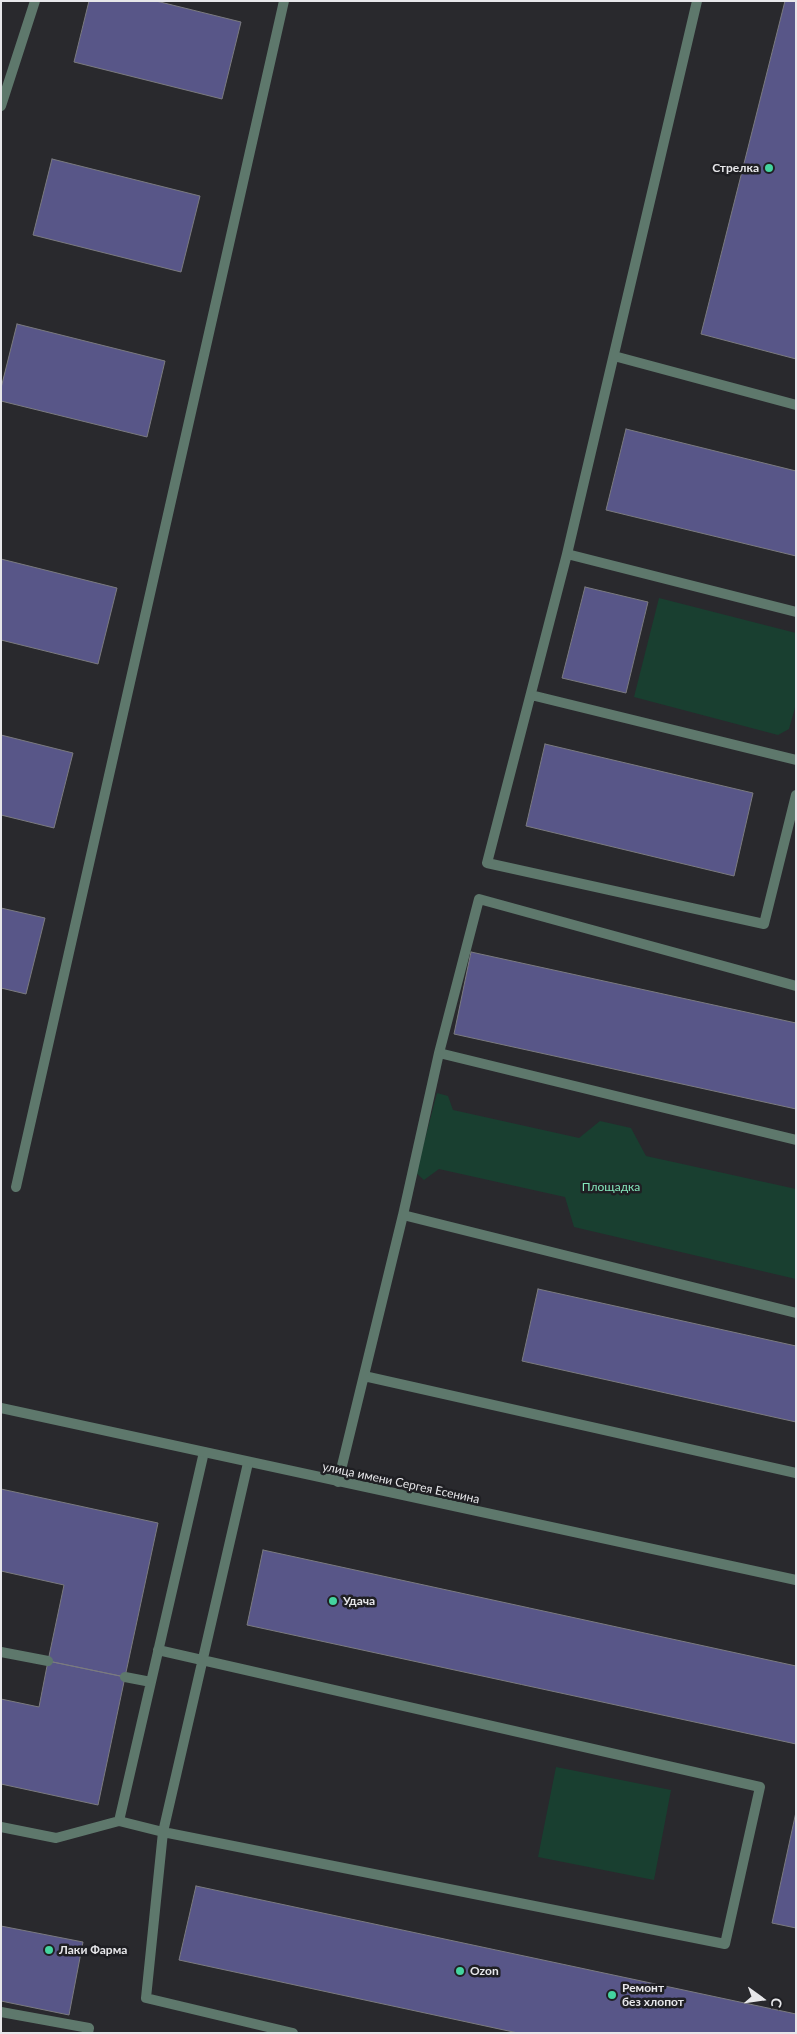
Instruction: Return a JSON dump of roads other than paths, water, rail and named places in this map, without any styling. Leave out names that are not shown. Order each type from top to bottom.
[{"type":"street","points":[[1,106],[35,1]]},
{"type":"street","points":[[16,1186],[284,1]]},
{"type":"street","points":[[697,1],[567,554],[487,864],[764,924],[796,795]]},
{"type":"street","points":[[614,356],[796,405]]},
{"type":"street","points":[[567,554],[796,612]]},
{"type":"street","points":[[531,695],[796,760]]},
{"type":"street","points":[[338,1482],[403,1215],[439,1053],[479,899],[796,986]]},
{"type":"street","points":[[439,1053],[796,1140]]},
{"type":"street","points":[[403,1215],[796,1313]]},
{"type":"street","points":[[364,1376],[796,1473]]},
{"type":"street","name":"улица имени Сергея Есенина","points":[[1,1408],[248,1463],[796,1580]]},
{"type":"street","points":[[118,1821],[204,1452]]},
{"type":"street","points":[[248,1463],[163,1832],[146,1998],[293,2033]]},
{"type":"street","points":[[1,1827],[56,1838],[118,1821],[163,1832],[725,1944],[760,1787],[158,1650]]},
{"type":"street","points":[[1,1652],[48,1661]]},
{"type":"street","points":[[125,1677],[151,1682]]},
{"type":"street","points":[[1,2012],[89,2028],[88,2033]]},
{"type":"place","name":"Стрелка","points":[[769,168]]},
{"type":"place","name":"Удача","points":[[333,1601]]},
{"type":"place","name":"Лаки Фарма","points":[[49,1950]]},
{"type":"place","name":"Ozon","points":[[460,1971]]},
{"type":"place","name":"Ремонт без хлопот","points":[[612,1995]]},
{"type":"park label","name":"Площадка","points":[[611,1187]]}]
